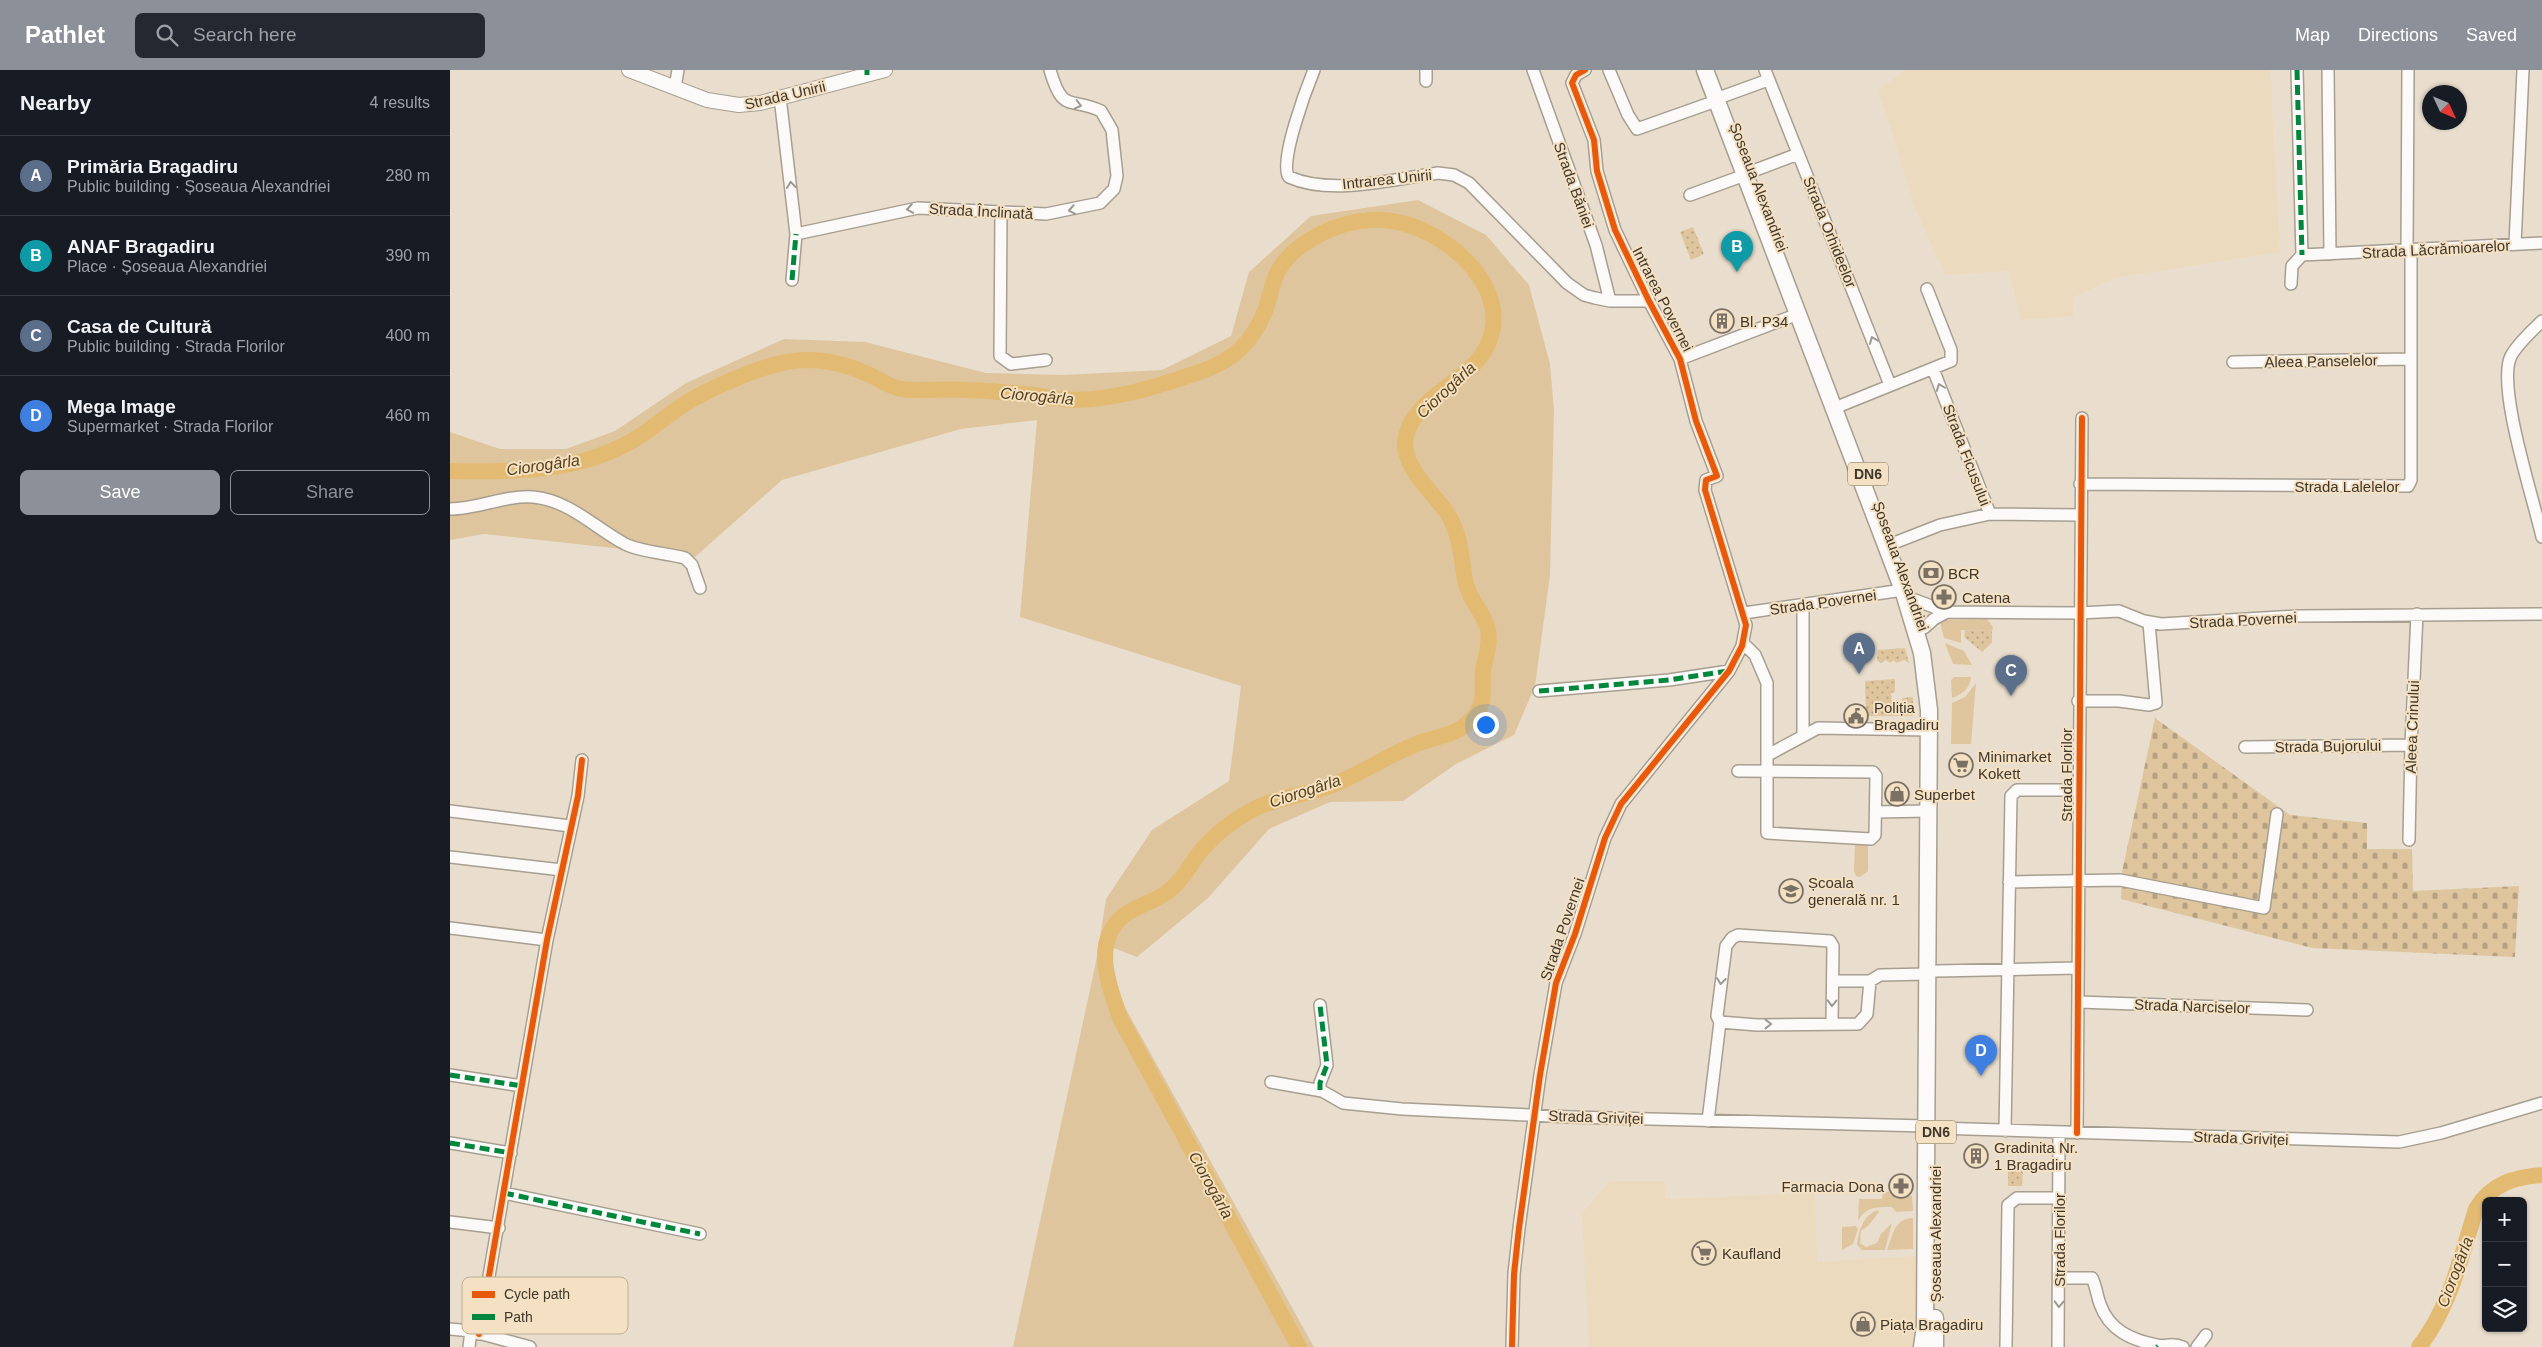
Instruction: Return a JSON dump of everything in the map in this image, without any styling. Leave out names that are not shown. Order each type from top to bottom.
[{"type":"highway","name":"Șoseaua Alexandriei","points":[[1705,70],[1720,98],[1842,405],[1894,543],[1909,595],[1922,653],[1928,694],[1932,972]]},
{"type":"highway","name":"Șoseaua Alexandriei","points":[[1715,70],[1720,98]]},
{"type":"highway","name":"Șoseaua Alexandriei","points":[[1749,173],[1798,314],[1909,595],[1924,628],[1934,666],[1938,698],[1932,972],[1931,1127],[1925,1326],[1922,1347]]},
{"type":"highway","name":"Șoseaua Alexandriei","points":[[1931,1127],[1935,1347]]},
{"type":"main road","name":"Strada Unirii","points":[[630,70],[708,100],[728,104],[751,104],[867,73],[885,70]]},
{"type":"street","points":[[675,87],[678,70]]},
{"type":"street","name":"Strada Înclinată","points":[[796,234],[918,208],[1046,214],[1092,206],[1105,199],[1116,185],[1112,130],[1104,114],[1096,109],[1074,105],[1063,99],[1056,89],[1050,70]]},
{"type":"street","name":"Intrarea Unirii","points":[[1314,70],[1288,150],[1285,169],[1289,177],[1341,185],[1438,173],[1454,175],[1469,183],[1567,283],[1584,294],[1610,301]]},
{"type":"street","name":"Strada Băniei","points":[[1533,70],[1596,245],[1610,301]]},
{"type":"street","name":"Intrarea Povernei","points":[[1585,70],[1576,75],[1573,85],[1594,140],[1597,171],[1615,230],[1649,301],[1680,359],[1696,421],[1717,476],[1706,480],[1705,490],[1744,615]]},
{"type":"street","points":[[1609,70],[1628,115],[1637,129],[1720,98]]},
{"type":"street","points":[[2291,284],[2292,266],[2302,255],[2297,70]]},
{"type":"street","points":[[2328,70],[2330,254]]},
{"type":"street","name":"Strada Lalelelor","points":[[2080,484],[2408,486],[2411,480],[2408,70]]},
{"type":"street","points":[[2515,244],[2523,70]]},
{"type":"street","name":"Strada Orhideelor","points":[[1720,98],[1767,75],[1890,385]]},
{"type":"street","points":[[780,97],[796,234],[792,280]]},
{"type":"street","points":[[1690,195],[1798,154]]},
{"type":"street","points":[[1001,213],[1000,356],[1011,364],[1046,360]]},
{"type":"street","name":"Strada Lăcrămioarelor","points":[[2302,255],[2542,242]]},
{"type":"street","points":[[1842,405],[1950,363],[1952,357],[1926,289]]},
{"type":"street","points":[[1610,301],[1649,301]]},
{"type":"street","points":[[1680,359],[1798,314]]},
{"type":"street","points":[[2542,321],[2511,356],[2507,377],[2518,438],[2542,537]]},
{"type":"street","name":"Aleea Panselelor","points":[[2233,362],[2410,359]]},
{"type":"street","name":"Strada Ficusului","points":[[1933,369],[1990,514],[2080,515]]},
{"type":"street","name":"Strada Florilor","points":[[2077,1132],[2078,701],[2082,418]]},
{"type":"street","points":[[450,509],[518,497],[550,500],[581,515],[626,544],[685,558],[692,565],[700,588]]},
{"type":"street","points":[[1894,543],[1940,525],[1990,514]]},
{"type":"street","points":[[1909,595],[1947,612]]},
{"type":"street","name":"Strada Povernei","points":[[1512,1347],[1516,1257],[1535,1116],[1556,983],[1575,934],[1613,820],[1628,794],[1729,671],[1742,643],[1744,615],[1803,605],[1909,595]]},
{"type":"street","points":[[1803,605],[1803,734]]},
{"type":"street","name":"Strada Povernei","points":[[1947,612],[2079,613],[2119,611],[2149,623],[2161,624],[2278,617],[2542,614]]},
{"type":"street","points":[[1924,628],[1947,612]]},
{"type":"street","name":"Aleea Crinului","points":[[2409,840],[2417,614]]},
{"type":"street","points":[[2078,701],[2119,701],[2149,705],[2156,703],[2149,623]]},
{"type":"street","points":[[1738,771],[1768,770],[1873,772],[1876,776],[1875,833],[1871,838],[1766,833],[1768,770],[1768,755],[1766,679],[1754,655],[1742,643]]},
{"type":"street","points":[[1540,691],[1668,680],[1729,671]]},
{"type":"street","points":[[1768,755],[1803,734],[1818,728],[1930,730]]},
{"type":"street","name":"Strada Bujorului","points":[[2244,747],[2411,745]]},
{"type":"street","points":[[488,1277],[499,1228],[522,1086],[582,760]]},
{"type":"street","name":"Strada Florilor","points":[[2005,1131],[2010,970],[2009,882],[2012,793],[2020,789],[2079,790]]},
{"type":"street","points":[[450,811],[570,826]]},
{"type":"street","points":[[1876,812],[1930,811]]},
{"type":"street","points":[[2009,882],[2120,880],[2264,908],[2277,814]]},
{"type":"street","points":[[450,857],[562,870]]},
{"type":"street","points":[[450,928],[548,940]]},
{"type":"street","points":[[1708,1121],[1720,1022],[1717,1016],[1726,946],[1729,940],[1738,935],[1828,940],[1833,946],[1832,1024]]},
{"type":"street","points":[[1833,981],[1870,981],[1880,975],[1932,972],[2078,968]]},
{"type":"street","points":[[1720,1022],[1732,1024],[1858,1024],[1865,1018],[1870,981]]},
{"type":"street","name":"Strada Narciselor","points":[[2078,1002],[2307,1010]]},
{"type":"street","points":[[1320,1005],[1327,1064],[1320,1083],[1320,1090]]},
{"type":"street","points":[[450,1075],[522,1086]]},
{"type":"street","name":"Strada Griviței","points":[[1271,1082],[1320,1090],[1334,1100],[1359,1106],[1535,1116],[2399,1142],[2542,1103]]},
{"type":"street","name":"Strada Florilor","points":[[2058,1347],[2059,1132]]},
{"type":"street","points":[[450,1143],[511,1153]]},
{"type":"street","points":[[504,1193],[700,1234]]},
{"type":"street","points":[[2006,1347],[2006,1218],[2008,1205],[2017,1198],[2060,1198]]},
{"type":"street","points":[[450,1222],[499,1228]]},
{"type":"street","points":[[2059,1278],[2092,1278],[2103,1313],[2111,1325],[2130,1337],[2158,1346],[2170,1344],[2183,1347]]},
{"type":"street","points":[[469,1347],[475,1334]]},
{"type":"street","points":[[479,1334],[530,1347]]},
{"type":"street","points":[[2197,1347],[2206,1335]]},
{"type":"shaded area","points":[[1907,70],[2270,70],[2280,252],[2114,278],[2074,297],[2073,316],[2021,320],[2009,271],[1945,275],[1916,211],[1878,89]]},
{"type":"shaded area","points":[[1610,1181],[1664,1181],[1666,1199],[1815,1193],[1817,1262],[1917,1256],[1924,1347],[1589,1347],[1582,1213]]},
{"type":"green space","points":[[1418,200],[1486,235],[1529,285],[1550,364],[1554,411],[1550,575],[1535,686],[1514,735],[1456,764],[1403,801],[1330,802],[1269,829],[1208,898],[1137,957],[1111,947],[1097,957],[1106,899],[1152,830],[1229,781],[1241,686],[1020,617],[1037,420],[961,429],[782,480],[695,557],[484,534],[450,540],[450,432],[500,449],[566,449],[615,431],[686,383],[784,339],[865,342],[986,373],[1063,375],[1162,370],[1231,336],[1249,272],[1311,216]]},
{"type":"green space","points":[[1693,227],[1704,254],[1691,260],[1680,232]]},
{"type":"green space","points":[[1987,619],[1993,627],[1992,631],[1961,630],[1961,643],[1944,638],[1940,622],[1942,620]]},
{"type":"green space","points":[[1965,630],[1992,631],[1992,642],[1982,652],[1964,637]]},
{"type":"green space","points":[[1945,643],[1964,651],[1972,665],[1953,664]]},
{"type":"green space","points":[[1905,648],[1909,663],[1904,660],[1896,663],[1894,660],[1890,663],[1886,660],[1881,663],[1877,661],[1878,650]]},
{"type":"green space","points":[[1954,677],[1971,677],[1969,685],[1965,690],[1952,698],[1951,680]]},
{"type":"green space","points":[[1895,679],[1895,692],[1891,693],[1892,703],[1902,702],[1902,698],[1913,697],[1913,716],[1866,716],[1865,681]]},
{"type":"green space","points":[[1976,683],[1971,744],[1951,744],[1952,703],[1965,697]]},
{"type":"green space","points":[[2155,718],[2290,815],[2367,823],[2367,849],[2412,849],[2413,891],[2519,886],[2515,957],[2312,948],[2121,899],[2122,872]]},
{"type":"green space","points":[[1855,842],[1868,843],[1868,871],[1860,877],[1856,876],[1854,871]]},
{"type":"green space","points":[[1097,957],[1314,1347],[1013,1347]]},
{"type":"green space","points":[[2008,1168],[2023,1168],[2022,1186],[2008,1186]]},
{"type":"green space","points":[[1883,1192],[1890,1192],[1891,1195],[1912,1196],[1913,1211],[1896,1212],[1892,1207],[1876,1208],[1868,1210],[1858,1221],[1859,1199],[1882,1199]]},
{"type":"green space","points":[[1878,1210],[1879,1212],[1869,1225],[1861,1231],[1860,1243],[1866,1247],[1877,1243],[1881,1234],[1892,1223],[1885,1250],[1862,1250],[1857,1245],[1859,1234],[1865,1219]]},
{"type":"green space","points":[[1913,1218],[1913,1249],[1887,1250],[1898,1225],[1902,1221]]},
{"type":"green space","points":[[1856,1226],[1858,1229],[1853,1244],[1842,1250],[1842,1227]]},
{"type":"waterway","name":"Ciorogârla","points":[[450,471],[497,471],[543,468],[566,465],[611,452],[632,441],[672,412],[708,391],[762,368],[798,360],[820,360],[841,364],[862,371],[894,387],[910,390],[976,390],[1077,400],[1110,397],[1142,390],[1205,370],[1234,354],[1249,340],[1255,331],[1265,311],[1279,269],[1287,259],[1297,249],[1320,234],[1333,228],[1360,221],[1399,222],[1425,232],[1450,246],[1471,266],[1486,288],[1493,312],[1491,337],[1476,362],[1434,397],[1414,417],[1408,429],[1405,442],[1406,453],[1415,472],[1453,524],[1460,547],[1467,587],[1488,629],[1489,640],[1479,710],[1469,722],[1452,733],[1419,743],[1330,786],[1265,804],[1239,818],[1210,841],[1174,887],[1159,898],[1133,909],[1122,917],[1113,928],[1107,940],[1105,953],[1108,981],[1121,1020],[1299,1347]]},
{"type":"waterway","name":"Ciorogârla","points":[[2419,1347],[2430,1332],[2447,1298],[2460,1263],[2476,1209],[2482,1200],[2504,1183],[2542,1175]]},
{"type":"marked path","points":[[867,70],[867,75]]},
{"type":"marked path","points":[[2297,70],[2302,255]]},
{"type":"marked path","points":[[792,280],[796,234]]},
{"type":"marked path","points":[[1539,691],[1669,680],[1728,671]]},
{"type":"marked path","points":[[1320,1005],[1327,1065],[1320,1083],[1320,1090]]},
{"type":"marked path","points":[[450,1075],[522,1086]]},
{"type":"marked path","points":[[450,1143],[511,1153]]},
{"type":"marked path","points":[[504,1193],[700,1234]]},
{"type":"cycle path","points":[[1512,1347],[1514,1274],[1519,1228],[1540,1075],[1556,983],[1575,934],[1605,838],[1621,804],[1729,671],[1742,646],[1746,625],[1705,490],[1706,480],[1717,476],[1696,421],[1680,359],[1649,301],[1615,230],[1597,171],[1594,140],[1572,83],[1576,75],[1585,70]]},
{"type":"cycle path","points":[[2077,1133],[2082,418]]},
{"type":"cycle path","points":[[489,1277],[547,940],[578,796],[582,760]]},
{"type":"place","name":"ANAF Bragadiru","points":[[1737,272]]},
{"type":"place","name":"Bl. P34","points":[[1722,321]]},
{"type":"place","name":"BCR","points":[[1931,573]]},
{"type":"place","name":"Catena","points":[[1944,597]]},
{"type":"place","name":"Primăria Bragadiru","points":[[1859,674]]},
{"type":"place","name":"Casa de Cultură","points":[[2011,696]]},
{"type":"place","name":"Poliția Bragadiru","points":[[1856,716]]},
{"type":"place","name":"Minimarket Kokett","points":[[1961,765]]},
{"type":"place","name":"Superbet","points":[[1897,794]]},
{"type":"place","name":"Școala generală nr. 1","points":[[1791,891]]},
{"type":"place","name":"Mega Image","points":[[1981,1076]]},
{"type":"place","name":"Gradinita Nr. 1 Bragadiru","points":[[1976,1156]]},
{"type":"place","name":"Farmacia Dona","points":[[1901,1186]]},
{"type":"place","name":"Kaufland","points":[[1704,1253]]},
{"type":"place","name":"Piața Bragadiru","points":[[1863,1324]]}]
